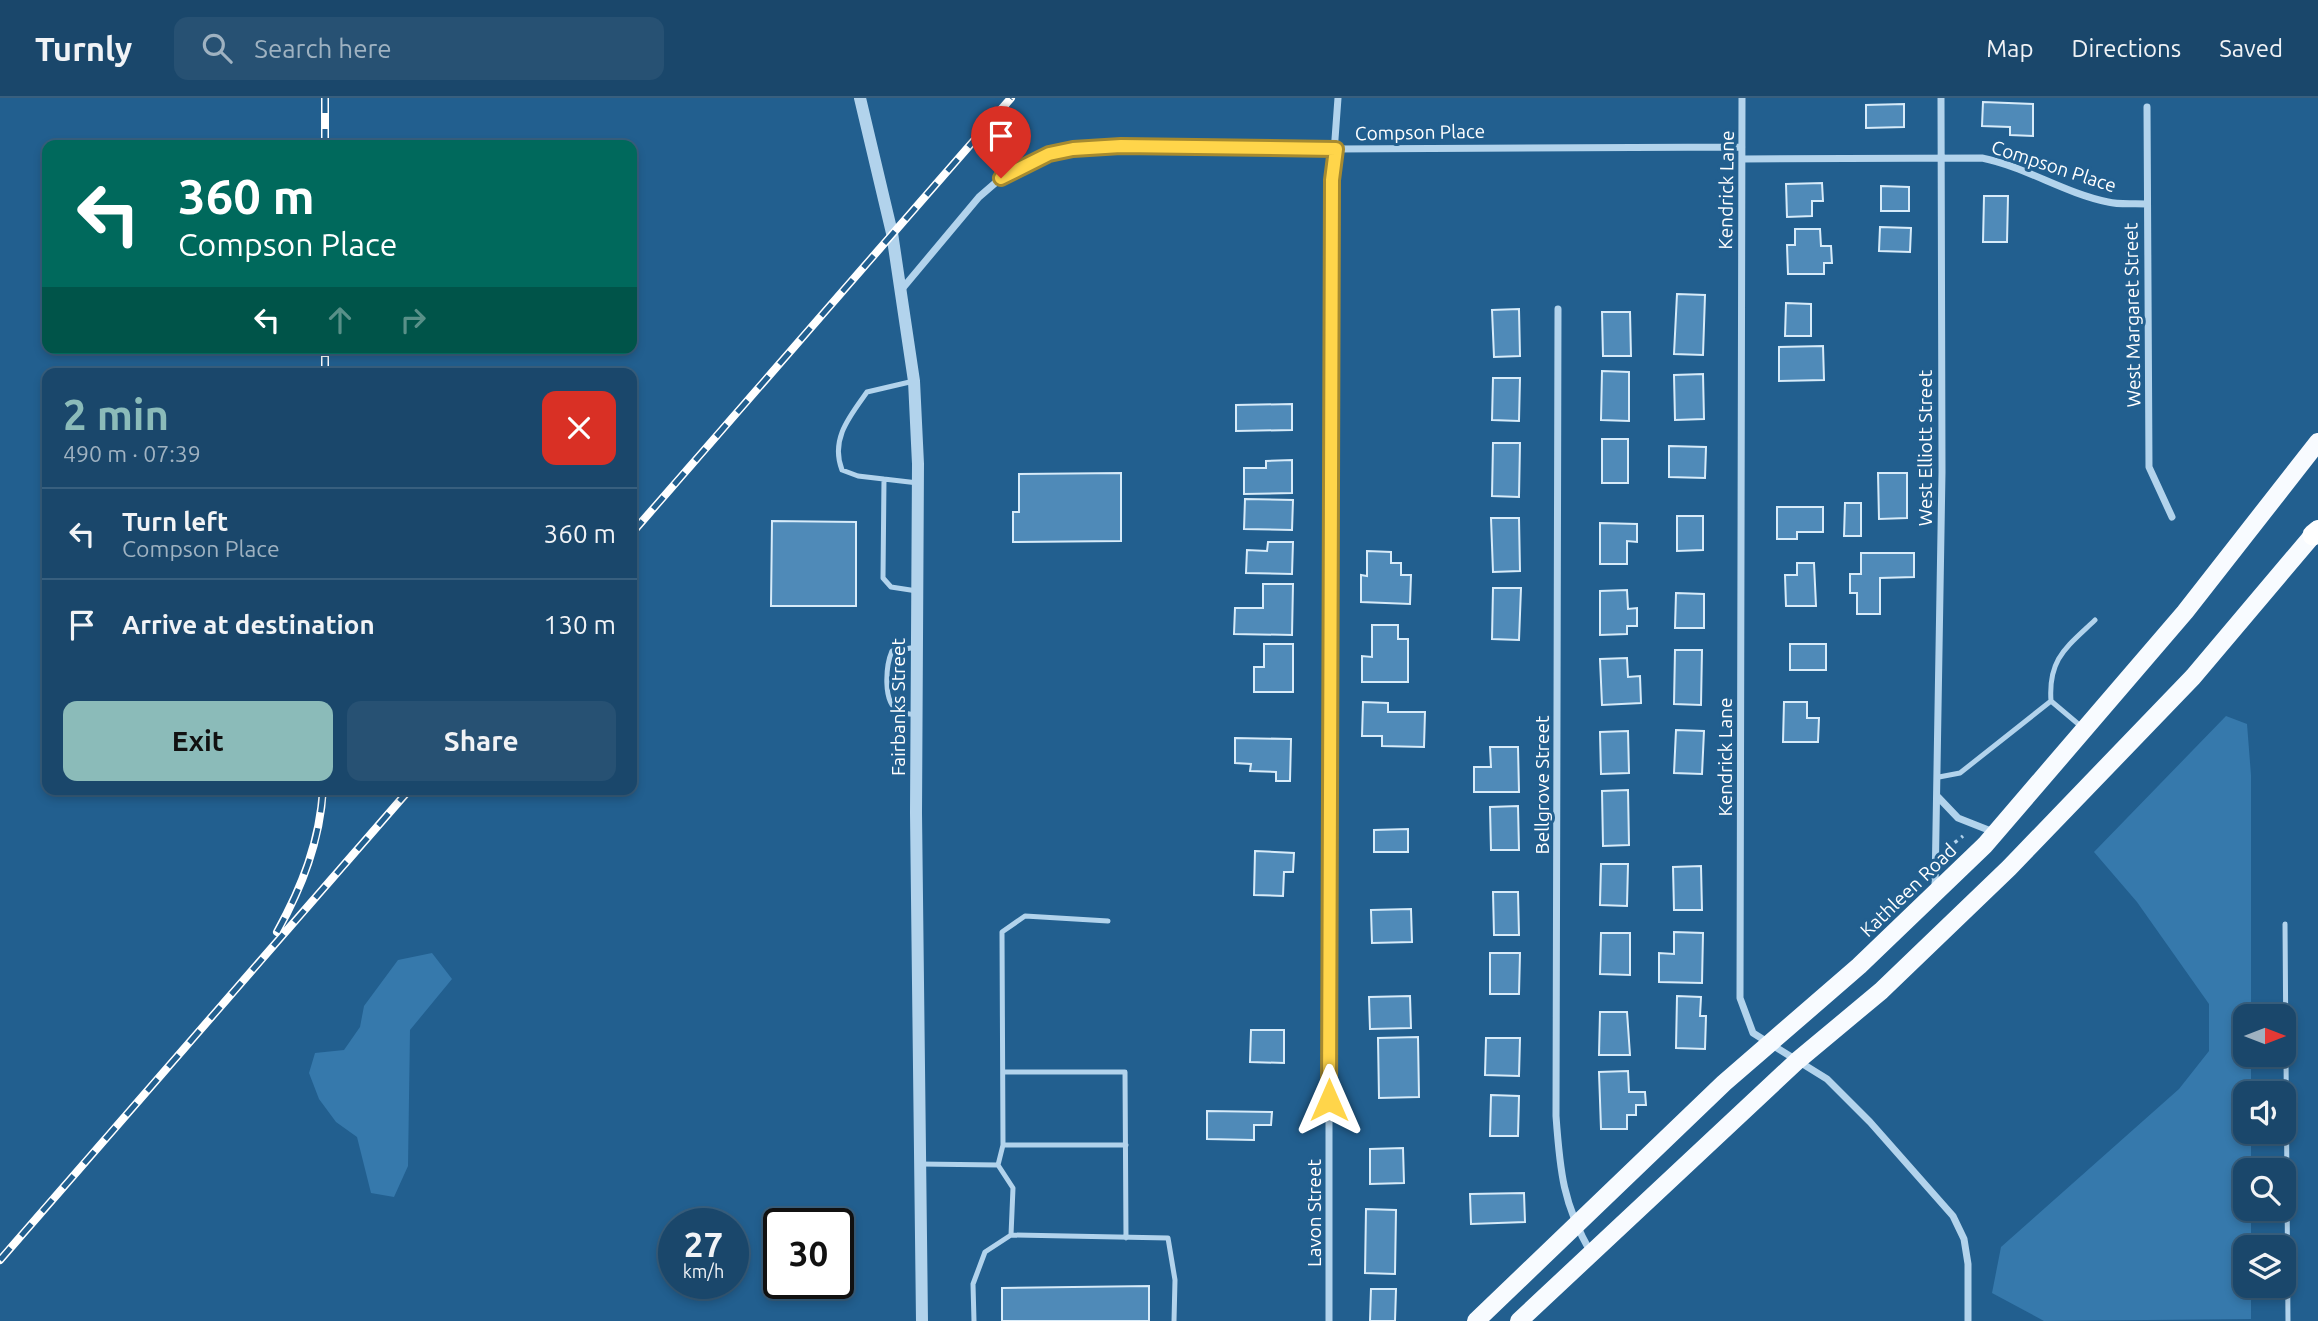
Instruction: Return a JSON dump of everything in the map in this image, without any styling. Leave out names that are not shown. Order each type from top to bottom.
[{"type":"main road","name":"Kathleen Road","points":[[1476,1321],[1724,1083],[1770,1045],[1934,895],[1996,833],[2185,612],[2318,442]]},
{"type":"main road","points":[[1519,1321],[1797,1061],[1881,990],[2037,839],[2193,677],[2316,532]]},
{"type":"street","name":"Fairbanks Street","points":[[860,98],[902,289],[914,381],[918,483],[917,715],[922,1321]]},
{"type":"street","name":"Lavon Street","points":[[1329,1321],[1329,575],[1332,180],[1338,98]]},
{"type":"street","name":"Kendrick Lane","points":[[1742,98],[1740,998],[1753,1033],[1827,1079],[1870,1122],[1953,1216],[1964,1239],[1968,1264],[1968,1321]]},
{"type":"street","name":"West Elliott Street","points":[[1934,895],[1938,797],[1941,98]]},
{"type":"street","name":"West Margaret Street","points":[[2147,107],[2149,467],[2172,517]]},
{"type":"street","name":"Compson Place","points":[[902,289],[979,197],[1024,164],[1049,154],[1121,146],[1336,149],[1742,147]]},
{"type":"street","name":"Compson Place","points":[[1742,159],[1982,158],[2000,162],[2110,203],[2146,204]]},
{"type":"street","name":"Bellgrove Street","points":[[1558,309],[1556,1116],[1560,1179],[1575,1224],[1591,1253]]},
{"type":"street","points":[[1938,797],[1958,818],[1973,827],[1996,833]]},
{"type":"lane","points":[[914,381],[867,392],[841,428],[838,460],[842,470],[918,483]]},
{"type":"lane","points":[[884,479],[883,578],[891,587],[917,591]]},
{"type":"lane","points":[[2085,730],[2052,701],[2050,681],[2057,657],[2095,620]]},
{"type":"lane","points":[[917,647],[892,651],[888,660],[888,693],[892,706],[899,711],[917,715]]},
{"type":"lane","points":[[1938,777],[1961,773],[2052,701]]},
{"type":"lane","points":[[1011,1235],[1013,1188],[998,1165],[1003,1144],[1002,932],[1026,916],[1108,921]]},
{"type":"lane","points":[[2285,924],[2288,1321]]},
{"type":"lane","points":[[1003,1072],[1125,1072],[1126,1238]]},
{"type":"lane","points":[[1003,1144],[1126,1145]]},
{"type":"lane","points":[[920,1164],[998,1165]]},
{"type":"lane","points":[[974,1321],[973,1284],[985,1252],[1011,1235],[1168,1238],[1174,1280],[1174,1321]]},
{"type":"path","points":[[1943,852],[1963,836]]},
{"type":"shaded area","points":[[2226,716],[2247,724],[2251,775],[2251,1004],[2233,1004],[2233,1068],[2251,1068],[2251,1081],[2233,1081],[2233,1144],[2251,1144],[2251,1158],[2233,1158],[2233,1221],[2251,1221],[2251,1235],[2233,1235],[2233,1298],[2251,1298],[2251,1319],[2044,1321],[1992,1293],[2001,1247],[2179,1089],[2209,1051],[2209,1004],[2137,902],[2094,852]]},
{"type":"shaded area","points":[[432,953],[452,979],[410,1030],[408,1166],[394,1197],[371,1193],[357,1137],[336,1122],[319,1099],[309,1073],[315,1053],[344,1050],[360,1027],[364,1006],[398,960]]},
{"type":"building","points":[[1983,102],[2033,104],[2033,136],[2010,135],[2010,127],[1982,126]]},
{"type":"building","points":[[1904,104],[1904,127],[1866,128],[1866,105]]},
{"type":"building","points":[[1822,183],[1823,201],[1812,201],[1812,216],[1787,217],[1786,184]]},
{"type":"building","points":[[1881,186],[1909,187],[1909,211],[1881,211]]},
{"type":"building","points":[[1984,196],[2008,196],[2007,242],[1983,242]]},
{"type":"building","points":[[1880,227],[1911,228],[1910,252],[1879,251]]},
{"type":"building","points":[[1795,229],[1820,229],[1821,246],[1831,246],[1832,263],[1824,263],[1824,274],[1788,274],[1787,245],[1795,245]]},
{"type":"building","points":[[1677,294],[1705,295],[1703,355],[1674,354]]},
{"type":"building","points":[[1786,303],[1811,304],[1811,336],[1785,336]]},
{"type":"building","points":[[1519,309],[1520,356],[1494,357],[1492,310]]},
{"type":"building","points":[[1602,312],[1630,312],[1631,356],[1603,356]]},
{"type":"building","points":[[1823,346],[1824,380],[1779,381],[1779,347]]},
{"type":"building","points":[[1602,371],[1629,372],[1629,421],[1601,420]]},
{"type":"building","points":[[1703,374],[1704,419],[1675,420],[1674,375]]},
{"type":"building","points":[[1493,378],[1520,378],[1519,421],[1492,420]]},
{"type":"building","points":[[1292,404],[1292,430],[1236,431],[1236,405]]},
{"type":"building","points":[[1602,439],[1628,439],[1628,483],[1602,483]]},
{"type":"building","points":[[1493,443],[1520,443],[1519,497],[1492,496]]},
{"type":"building","points":[[1669,446],[1706,447],[1705,478],[1669,477]]},
{"type":"building","points":[[1292,460],[1292,493],[1244,494],[1244,468],[1266,468],[1266,461]]},
{"type":"building","points":[[1121,473],[1121,541],[1013,542],[1013,512],[1019,512],[1019,474]]},
{"type":"building","points":[[1878,473],[1907,473],[1907,518],[1879,519]]},
{"type":"building","points":[[1245,499],[1293,500],[1292,530],[1244,529]]},
{"type":"building","points":[[1845,503],[1861,503],[1861,536],[1844,536]]},
{"type":"building","points":[[1777,507],[1823,507],[1823,532],[1797,532],[1797,539],[1777,539]]},
{"type":"building","points":[[1677,516],[1703,516],[1703,550],[1677,551]]},
{"type":"building","points":[[1491,518],[1519,518],[1520,571],[1493,572]]},
{"type":"building","points":[[772,521],[856,522],[856,606],[771,606]]},
{"type":"building","points":[[1600,523],[1637,524],[1637,542],[1627,541],[1627,564],[1600,564]]},
{"type":"building","points":[[1268,542],[1293,542],[1292,574],[1246,573],[1247,550],[1267,551]]},
{"type":"building","points":[[1367,551],[1391,552],[1391,563],[1401,563],[1401,575],[1411,575],[1410,604],[1361,602],[1361,575],[1367,576]]},
{"type":"building","points":[[1861,553],[1914,553],[1914,577],[1880,578],[1880,614],[1857,614],[1857,593],[1850,593],[1850,574],[1861,574]]},
{"type":"building","points":[[1797,563],[1814,563],[1816,606],[1786,606],[1785,575],[1797,575]]},
{"type":"building","points":[[1263,584],[1293,584],[1292,635],[1234,634],[1235,608],[1263,608]]},
{"type":"building","points":[[1493,588],[1521,588],[1519,640],[1492,639]]},
{"type":"building","points":[[1627,590],[1628,609],[1637,608],[1637,626],[1627,626],[1627,634],[1600,635],[1600,591]]},
{"type":"building","points":[[1676,593],[1704,594],[1704,628],[1675,628]]},
{"type":"building","points":[[1372,625],[1398,625],[1398,639],[1408,639],[1408,682],[1362,682],[1362,656],[1372,657]]},
{"type":"building","points":[[1264,644],[1293,644],[1293,692],[1254,692],[1254,667],[1264,667]]},
{"type":"building","points":[[1790,644],[1826,644],[1826,670],[1790,670]]},
{"type":"building","points":[[1675,650],[1702,650],[1701,705],[1674,704]]},
{"type":"building","points":[[1627,658],[1628,677],[1640,676],[1641,703],[1602,705],[1600,659]]},
{"type":"building","points":[[1363,702],[1388,703],[1388,712],[1425,712],[1424,747],[1382,746],[1382,736],[1362,736]]},
{"type":"building","points":[[1784,702],[1807,702],[1807,718],[1819,718],[1818,742],[1783,742]]},
{"type":"building","points":[[1676,730],[1704,731],[1702,774],[1674,773]]},
{"type":"building","points":[[1628,731],[1629,773],[1601,774],[1600,732]]},
{"type":"building","points":[[1235,738],[1291,739],[1290,781],[1276,781],[1276,772],[1250,771],[1251,764],[1235,763]]},
{"type":"building","points":[[1490,747],[1518,747],[1519,792],[1474,792],[1474,767],[1491,767]]},
{"type":"building","points":[[1628,790],[1629,845],[1603,846],[1602,791]]},
{"type":"building","points":[[1518,806],[1519,850],[1491,850],[1490,807]]},
{"type":"building","points":[[1408,829],[1408,852],[1374,852],[1374,830]]},
{"type":"building","points":[[1255,851],[1294,853],[1293,872],[1284,872],[1283,896],[1254,895]]},
{"type":"building","points":[[1601,864],[1628,864],[1627,906],[1600,905]]},
{"type":"building","points":[[1701,866],[1702,910],[1674,910],[1673,867]]},
{"type":"building","points":[[1493,892],[1518,892],[1519,935],[1494,935]]},
{"type":"building","points":[[1411,909],[1412,942],[1372,943],[1371,910]]},
{"type":"building","points":[[1674,932],[1703,933],[1702,983],[1659,982],[1659,953],[1674,954]]},
{"type":"building","points":[[1601,933],[1630,933],[1630,975],[1600,974]]},
{"type":"building","points":[[1490,953],[1520,953],[1519,994],[1490,994]]},
{"type":"building","points":[[1410,996],[1411,1028],[1370,1029],[1369,997]]},
{"type":"building","points":[[1677,996],[1701,997],[1700,1016],[1706,1016],[1705,1049],[1676,1048]]},
{"type":"building","points":[[1600,1012],[1627,1012],[1630,1055],[1599,1055]]},
{"type":"building","points":[[1251,1030],[1284,1030],[1284,1063],[1250,1062]]},
{"type":"building","points":[[1418,1037],[1419,1097],[1379,1098],[1378,1038]]},
{"type":"building","points":[[1486,1038],[1520,1038],[1519,1076],[1485,1075]]},
{"type":"building","points":[[1628,1071],[1629,1092],[1645,1092],[1646,1105],[1636,1105],[1636,1115],[1627,1115],[1627,1129],[1601,1129],[1599,1072]]},
{"type":"building","points":[[1491,1095],[1519,1096],[1518,1136],[1490,1136]]},
{"type":"building","points":[[1207,1111],[1272,1112],[1271,1125],[1254,1125],[1254,1140],[1207,1139]]},
{"type":"building","points":[[1403,1148],[1404,1183],[1370,1184],[1370,1149]]},
{"type":"building","points":[[1524,1193],[1525,1222],[1471,1224],[1470,1194]]},
{"type":"building","points":[[1366,1209],[1396,1210],[1395,1274],[1365,1273]]},
{"type":"building","points":[[1149,1286],[1149,1321],[1002,1321],[1002,1288]]},
{"type":"building","points":[[1371,1289],[1396,1289],[1395,1321],[1370,1321]]},
{"type":"railway","points":[[325,98],[325,140]]},
{"type":"railway","points":[[637,527],[1011,98]]},
{"type":"railway","points":[[325,354],[325,368]]},
{"type":"railway","points":[[277,932],[294,898],[314,845],[322,795]]},
{"type":"railway","points":[[0,1260],[405,795]]},
{"type":"route","points":[[1001,178],[1024,164],[1049,154],[1073,149],[1121,146],[1336,149],[1332,180],[1329,575],[1329,1100]]}]
